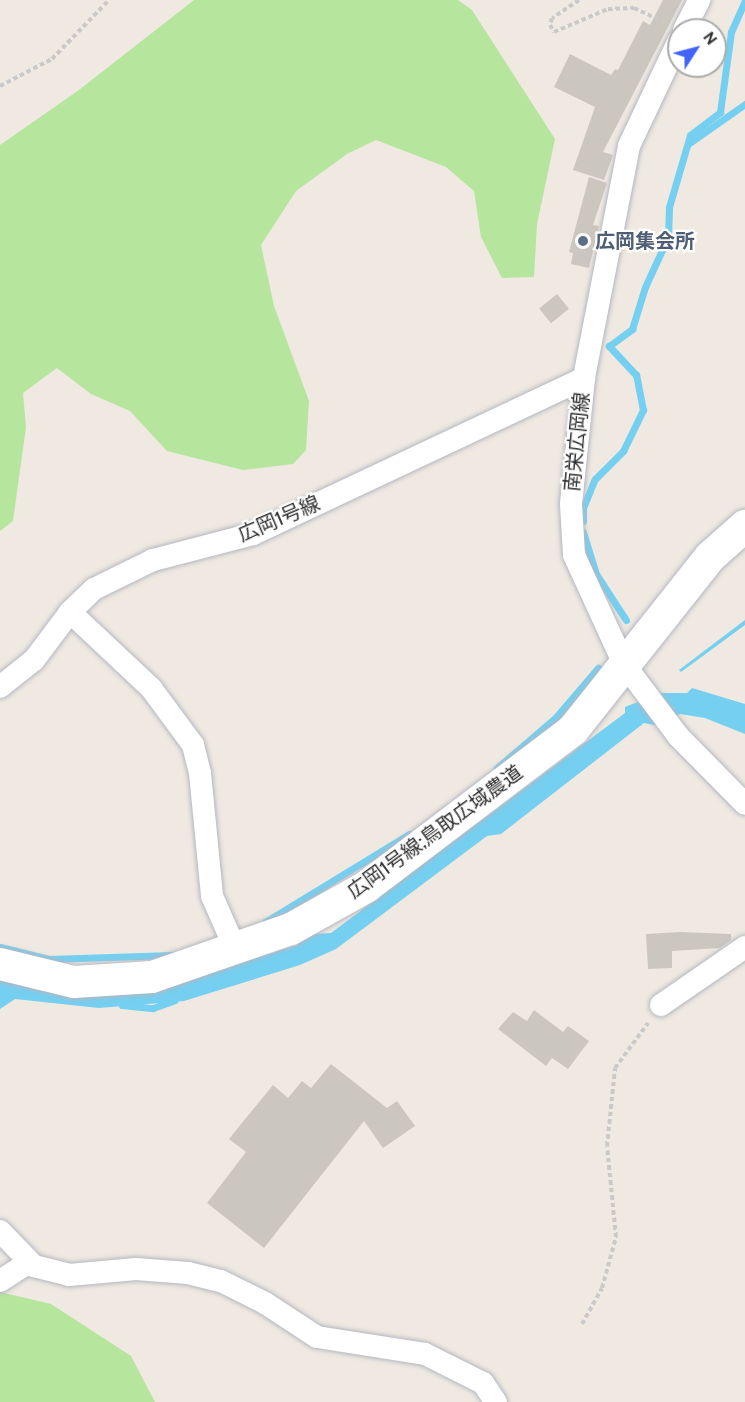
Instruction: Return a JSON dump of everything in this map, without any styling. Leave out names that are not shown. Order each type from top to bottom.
[{"type":"street","name":"南栄広岡線","points":[[687,18],[699,0]]},
{"type":"street","name":"南栄広岡線","points":[[667,58],[629,146],[584,378],[571,504],[574,555],[624,664],[678,736],[745,804]]},
{"type":"street","name":"広岡1号線","points":[[0,687],[34,660],[70,612],[94,589],[153,561],[253,534],[584,378]]},
{"type":"street","name":"広岡1号線;鳥取広域農道","points":[[0,964],[74,982],[152,977],[234,946],[291,929],[366,887],[573,730],[710,557],[745,526]]},
{"type":"street","points":[[70,612],[151,688],[193,745],[200,773],[212,896],[234,946]]},
{"type":"street","points":[[661,1005],[745,947]]},
{"type":"street","points":[[0,1231],[29,1262],[69,1275],[136,1269],[188,1273],[221,1281],[265,1303],[317,1337],[425,1354],[483,1383],[496,1402]]},
{"type":"street","points":[[0,1281],[29,1262]]},
{"type":"path","points":[[0,86],[52,59],[109,0]]},
{"type":"path","points":[[579,0],[552,18],[550,25],[554,32],[608,9],[634,8],[667,26]]},
{"type":"path","points":[[582,1324],[602,1288],[616,1237],[607,1146],[615,1068],[661,1005]]},
{"type":"green space","points":[[194,0],[458,0],[472,10],[555,139],[537,224],[534,277],[502,278],[481,237],[474,191],[446,167],[376,140],[347,154],[296,191],[261,245],[274,306],[309,401],[306,450],[293,464],[243,470],[167,451],[130,411],[91,394],[57,368],[23,393],[26,427],[13,521],[0,531],[0,145],[79,90]]},
{"type":"green space","points":[[0,1292],[51,1304],[131,1356],[155,1402],[0,1402]]},
{"type":"water","points":[[745,620],[745,625],[681,672],[679,670]]},
{"type":"water","points":[[692,688],[745,704],[745,734],[705,718],[680,714],[654,725],[644,723],[501,834],[487,836],[336,949],[300,965],[184,1001],[99,1008],[15,999],[0,1009],[0,976],[36,990],[69,989],[209,973],[297,945],[297,941],[313,934],[331,933],[625,713],[625,707],[660,693],[687,693]]},
{"type":"building","points":[[663,0],[682,0],[673,18],[667,18],[667,29],[603,152],[613,155],[604,180],[573,170],[595,107],[554,87],[570,54],[611,75],[615,69],[618,70],[643,21],[650,25]]},
{"type":"building","points":[[589,177],[607,183],[593,225],[599,226],[589,268],[571,264],[573,253],[569,252]]},
{"type":"building","points":[[557,294],[569,309],[551,323],[539,308]]},
{"type":"building","points":[[680,932],[731,934],[731,940],[720,948],[672,951],[672,968],[648,969],[646,934]]},
{"type":"building","points":[[534,1010],[563,1032],[568,1026],[589,1041],[568,1069],[552,1058],[546,1066],[498,1029],[513,1012],[527,1021]]},
{"type":"building","points":[[331,1064],[387,1108],[397,1101],[415,1126],[383,1148],[364,1121],[264,1248],[207,1203],[246,1152],[229,1139],[273,1085],[288,1098],[302,1081],[311,1088]]},
{"type":"waterway","points":[[583,521],[583,508],[595,479],[623,451],[643,410],[636,375],[609,346],[632,329],[645,287],[668,237],[669,207],[690,135],[720,112],[731,32],[745,1]]},
{"type":"waterway","points":[[688,144],[745,104]]},
{"type":"waterway","points":[[583,532],[596,574],[626,620]]},
{"type":"waterway","points":[[497,768],[556,717],[598,668]]},
{"type":"waterway","points":[[265,922],[409,834]]},
{"type":"waterway","points":[[0,947],[49,959],[173,955]]},
{"type":"waterway","points":[[122,1005],[153,1008],[175,1000]]},
{"type":"place","name":"広岡集会所","points":[[583,241]]}]
